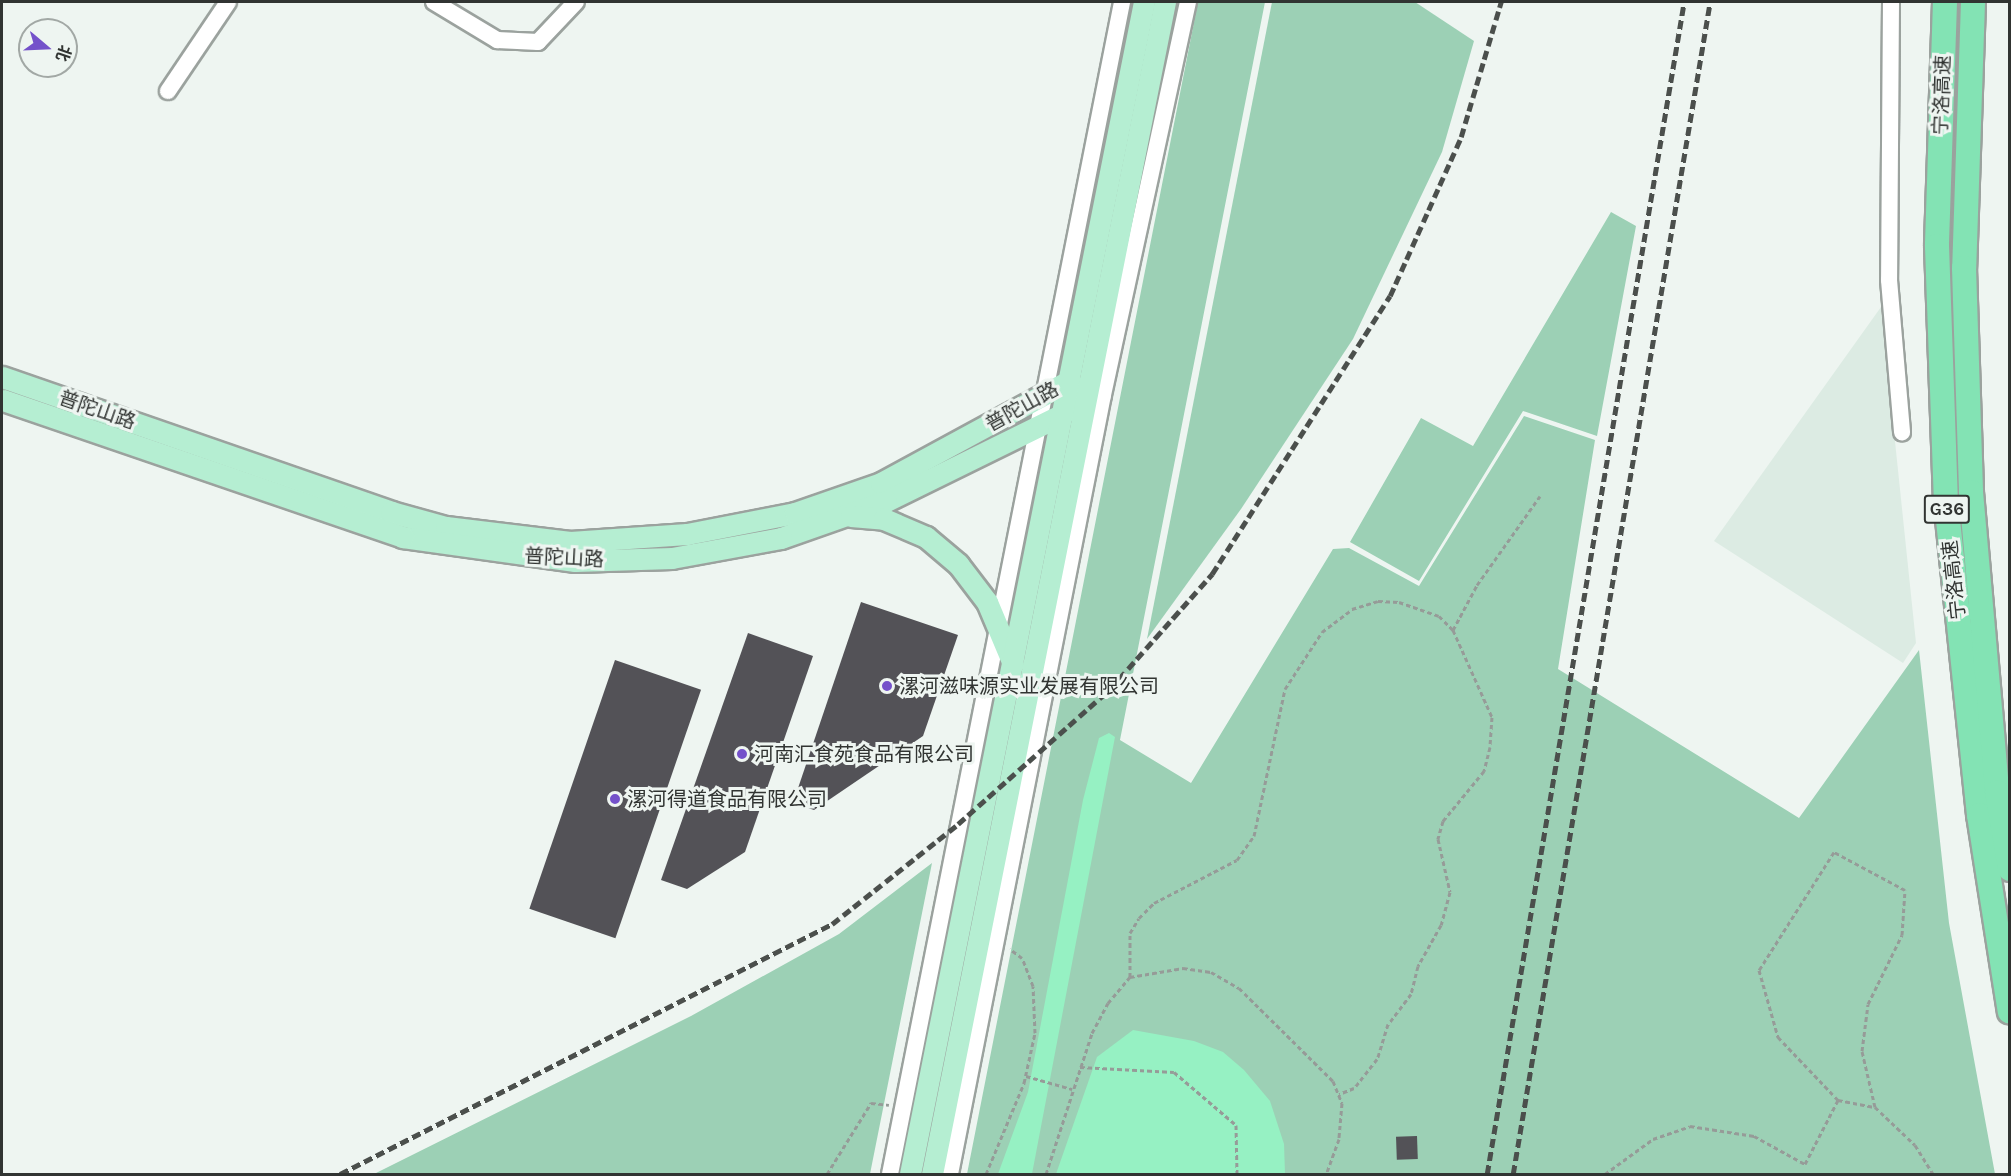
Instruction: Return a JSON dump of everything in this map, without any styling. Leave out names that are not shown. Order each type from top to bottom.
[{"type":"highway","name":"宁洛高速","points":[[1945,2],[1937,246],[1946,501],[1979,815],[2010,1012]]},
{"type":"highway","name":"宁洛高速","points":[[1973,2],[1964,268],[1971,492],[1997,792],[2010,868]]},
{"type":"main road","points":[[1085,390],[1144,2]]},
{"type":"main road","points":[[932,1174],[1085,390],[1165,2]]},
{"type":"main road","name":"普陀山路","points":[[2,377],[390,512],[446,527],[570,542],[687,534],[795,513],[881,483],[1043,395],[1085,390]]},
{"type":"main road","name":"普陀山路","points":[[2,400],[404,537],[485,552],[575,561],[672,558],[781,538],[886,501],[1061,415],[1085,390]]},
{"type":"main road","points":[[910,1174],[1061,415]]},
{"type":"main road","points":[[845,515],[884,519],[926,537],[958,564],[1000,626],[1013,664]]},
{"type":"street","points":[[168,91],[228,2]]},
{"type":"street","points":[[434,2],[497,40],[538,42],[576,2]]},
{"type":"street","points":[[890,1174],[1122,2]]},
{"type":"street","points":[[950,1174],[997,938],[1085,390],[1188,2]]},
{"type":"street","points":[[1891,2],[1889,280],[1902,432]]},
{"type":"path","points":[[1453,630],[1477,585],[1540,496]]},
{"type":"path","points":[[1130,977],[1130,933],[1139,918],[1154,903],[1237,860],[1254,836],[1285,689],[1322,632],[1352,609],[1378,600],[1399,602],[1439,616],[1453,630],[1492,717],[1484,771],[1443,821],[1438,839],[1450,892],[1411,994],[1388,1024],[1377,1059],[1354,1088],[1339,1094]]},
{"type":"path","points":[[1875,1107],[1862,1051],[1868,1004],[1902,935],[1905,890],[1834,852],[1759,970],[1778,1037],[1838,1100],[1875,1107],[1915,1145],[1934,1174]]},
{"type":"path","points":[[986,1174],[1028,1076],[1035,1032],[1034,986],[1022,958],[997,938]]},
{"type":"path","points":[[1046,1174],[1072,1089],[1108,1003],[1130,977],[1183,968],[1220,977],[1263,1011],[1333,1081],[1339,1094],[1340,1139],[1326,1174]]},
{"type":"path","points":[[1080,1067],[1174,1072],[1236,1125],[1237,1174]]},
{"type":"path","points":[[1028,1076],[1072,1089]]},
{"type":"path","points":[[1605,1174],[1653,1139],[1690,1126],[1754,1136],[1804,1164],[1838,1100]]},
{"type":"path","points":[[827,1174],[871,1103],[903,1107]]},
{"type":"shaded area","points":[[1198,2],[1265,2],[1120,740],[1191,783],[1333,549],[1349,548],[1419,586],[1524,416],[1595,440],[1558,669],[1799,818],[1919,650],[1949,923],[1995,1174],[967,1174]]},
{"type":"shaded area","points":[[1272,2],[1415,2],[1474,41],[1442,152],[1353,339],[1241,509],[1147,639]]},
{"type":"shaded area","points":[[1611,212],[1636,226],[1597,436],[1523,411],[1419,581],[1350,542],[1421,418],[1473,446]]},
{"type":"shaded area","points":[[1881,307],[1916,643],[1903,663],[1714,541]]},
{"type":"shaded area","points":[[1109,733],[1115,737],[1032,1174],[998,1174],[1028,1092],[1083,800],[1099,738]]},
{"type":"shaded area","points":[[932,863],[870,1174],[374,1174],[691,1016],[839,934]]},
{"type":"shaded area","points":[[1133,1030],[1194,1041],[1223,1052],[1244,1070],[1270,1101],[1284,1144],[1285,1174],[1056,1174],[1097,1057]]},
{"type":"building","name":"漯河滋味源实业发展有限公司","points":[[861,602],[958,635],[923,736],[814,810],[793,803]]},
{"type":"building","name":"河南汇食苑食品有限公司","points":[[748,633],[813,656],[745,852],[687,889],[661,880]]},
{"type":"building","name":"漯河得道食品有限公司","points":[[615,660],[701,690],[615,938],[529,909]]},
{"type":"building","points":[[1417,1136],[1418,1159],[1397,1160],[1396,1137]]},
{"type":"railway","points":[[340,1174],[832,924],[958,824],[1110,689],[1212,574],[1390,296],[1461,137],[1501,2]]},
{"type":"railway","points":[[1487,1174],[1684,2]]},
{"type":"railway","points":[[1513,1174],[1710,2]]},
{"type":"place","name":"漯河滋味源实业发展有限公司","points":[[887,686]]},
{"type":"place","name":"河南汇食苑食品有限公司","points":[[742,754]]},
{"type":"place","name":"漯河得道食品有限公司","points":[[615,799]]}]
